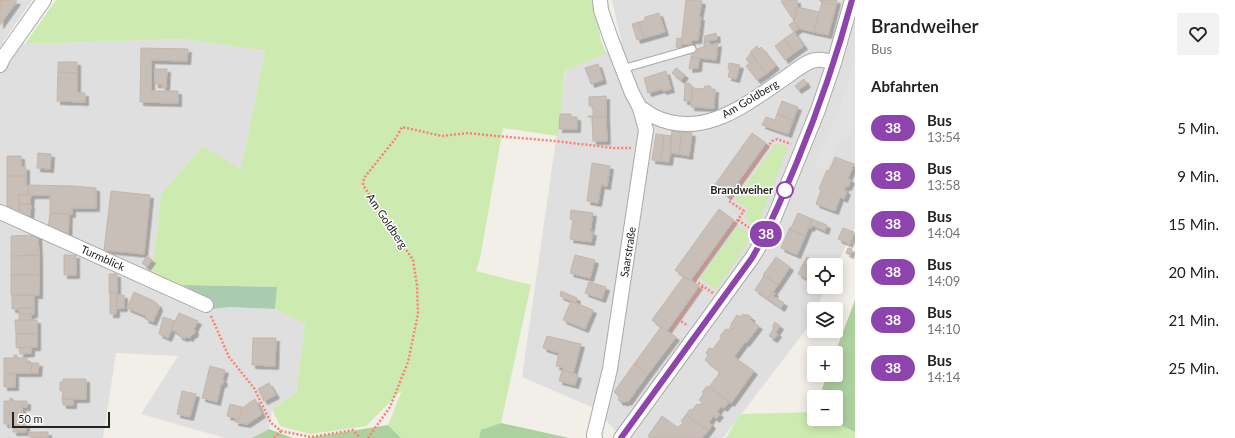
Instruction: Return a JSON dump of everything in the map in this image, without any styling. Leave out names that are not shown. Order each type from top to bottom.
[{"type":"street","points":[[0,65],[3,58],[44,0]]},
{"type":"street","name":"Saarstraße","points":[[595,438],[594,435],[610,368],[646,130],[640,108],[622,69],[601,10],[600,0]]},
{"type":"street","points":[[621,438],[747,264],[764,238],[774,218],[815,117],[834,63],[852,0]]},
{"type":"street","name":"Am Goldberg","points":[[640,108],[653,116],[676,124],[697,124],[718,119],[730,113],[810,61],[822,60],[834,63]]},
{"type":"street","name":"Turmblick","points":[[0,212],[206,305]]},
{"type":"lane","points":[[622,69],[692,49]]},
{"type":"path","name":"Am Goldberg","points":[[368,438],[390,407],[403,375],[408,362],[418,314],[417,284],[413,260],[363,185],[364,178],[396,138],[402,127],[442,136],[468,133],[614,148],[643,149]]},
{"type":"path","points":[[708,289],[694,280],[744,211],[729,201],[772,141],[776,139],[791,144]]},
{"type":"path","points":[[738,220],[743,224]]},
{"type":"path","points":[[671,330],[702,286]]},
{"type":"path","points":[[206,305],[229,357],[254,388],[271,423],[281,431],[311,437],[353,430],[360,438]]},
{"type":"path","points":[[678,320],[688,326]]},
{"type":"path","points":[[274,438],[281,431]]},
{"type":"shaded area","points":[[0,0],[32,0],[3,42],[25,44],[184,39],[265,51],[241,171],[203,146],[161,194],[152,273],[204,297],[213,309],[230,307],[275,309],[305,324],[296,393],[272,409],[269,429],[252,438],[225,438],[141,414],[178,356],[116,353],[103,438],[0,438]]},
{"type":"shaded area","points":[[612,0],[855,0],[855,227],[840,258],[807,258],[807,294],[823,294],[819,302],[807,302],[807,327],[805,331],[723,438],[622,438],[596,409],[522,377],[566,70],[622,45]]},
{"type":"shaded area","points":[[855,55],[855,126],[849,138],[841,137],[826,169],[815,165],[843,98]]},
{"type":"green space","points":[[56,0],[594,0],[601,41],[606,53],[565,71],[558,136],[503,128],[480,259],[476,271],[531,285],[501,423],[482,430],[479,438],[401,438],[388,425],[402,390],[366,426],[310,434],[280,426],[272,409],[296,393],[305,324],[275,309],[277,287],[184,285],[204,297],[152,273],[161,194],[203,146],[241,170],[265,51],[184,39],[25,44]]},
{"type":"green space","points":[[776,143],[788,147],[757,228],[744,218],[749,210],[735,200]]},
{"type":"green space","points":[[738,226],[753,235],[716,290],[700,278]]},
{"type":"green space","points":[[183,285],[277,287],[275,309],[230,307],[213,309],[204,297]]},
{"type":"green space","points":[[855,300],[855,432],[843,426],[843,390],[822,390],[824,382],[843,382],[843,346],[838,346],[841,338],[843,338],[843,332]]},
{"type":"green space","points":[[807,412],[807,426],[843,426],[855,432],[855,438],[726,438],[740,414]]},
{"type":"green space","points":[[501,423],[569,438],[479,438],[481,430]]},
{"type":"green space","points":[[388,425],[401,438],[308,438]]},
{"type":"green space","points":[[269,429],[293,438],[252,438]]},
{"type":"building","points":[[0,0],[17,1],[0,25]]},
{"type":"building","points":[[686,0],[702,1],[699,17],[701,17],[698,40],[692,40],[691,44],[681,44]]},
{"type":"building","points":[[797,0],[797,7],[794,21],[781,1]]},
{"type":"building","points":[[820,0],[837,0],[836,5]]},
{"type":"building","points":[[822,2],[836,5],[828,35],[814,32]]},
{"type":"building","points":[[797,7],[819,12],[814,32],[798,28],[794,21]]},
{"type":"building","points":[[659,13],[665,32],[644,38],[639,22],[645,20],[645,17]]},
{"type":"building","points":[[794,21],[800,28],[794,32],[789,25]]},
{"type":"building","points":[[639,22],[644,38],[637,40],[632,24]]},
{"type":"building","points":[[794,32],[804,46],[794,53],[784,39]]},
{"type":"building","points":[[716,33],[717,39],[704,42],[705,36]]},
{"type":"building","points":[[677,38],[682,39],[681,48],[676,47]]},
{"type":"building","points":[[784,39],[794,53],[785,60],[775,46]]},
{"type":"building","points":[[709,41],[711,45],[718,43],[716,60],[691,57],[692,50],[704,47],[704,42]]},
{"type":"building","points":[[757,46],[759,49],[761,47],[776,66],[766,74],[750,52]]},
{"type":"building","points":[[141,48],[188,49],[187,61],[151,60],[151,91],[178,91],[178,103],[140,102]]},
{"type":"building","points":[[751,53],[756,59],[750,64],[746,59]]},
{"type":"building","points":[[691,57],[699,58],[698,68],[689,69]]},
{"type":"building","points":[[756,59],[766,74],[757,80],[746,66]]},
{"type":"building","points":[[58,62],[77,62],[77,73],[58,72]]},
{"type":"building","points":[[729,63],[740,65],[736,79],[728,77],[730,69],[728,69]]},
{"type":"building","points":[[598,64],[603,80],[591,84],[585,68]]},
{"type":"building","points":[[676,68],[685,75],[681,80],[672,73]]},
{"type":"building","points":[[155,69],[167,69],[166,88],[162,88],[162,84],[155,84]]},
{"type":"building","points":[[666,71],[671,89],[663,91],[662,89],[648,93],[644,78]]},
{"type":"building","points":[[58,72],[77,73],[77,93],[85,93],[85,102],[57,101]]},
{"type":"building","points":[[804,79],[807,84],[798,90],[795,86]]},
{"type":"building","points":[[685,83],[689,83],[692,86],[691,101],[684,101]]},
{"type":"building","points":[[705,86],[710,86],[712,89],[715,89],[714,108],[691,107],[692,88],[703,89]]},
{"type":"building","points":[[606,96],[606,117],[588,117],[593,116],[593,106],[589,106],[589,97]]},
{"type":"building","points":[[782,101],[798,107],[793,120],[777,114]]},
{"type":"building","points":[[560,114],[571,114],[571,117],[577,117],[577,129],[559,129]]},
{"type":"building","points":[[777,114],[793,120],[788,134],[762,125],[766,117],[775,120]]},
{"type":"building","points":[[592,117],[606,117],[607,141],[593,141]]},
{"type":"building","points":[[672,130],[682,132],[679,154],[670,153]]},
{"type":"building","points":[[682,132],[692,133],[689,156],[679,154]]},
{"type":"building","points":[[752,133],[766,143],[728,196],[714,186]]},
{"type":"building","points":[[656,134],[664,135],[661,161],[652,160]]},
{"type":"building","points":[[664,135],[672,136],[669,162],[661,161]]},
{"type":"building","points":[[38,153],[51,154],[50,169],[37,168]]},
{"type":"building","points":[[7,156],[21,156],[21,167],[26,167],[26,176],[7,176]]},
{"type":"building","points":[[835,157],[854,164],[848,178],[851,180],[848,187],[846,186],[844,190],[847,191],[844,199],[840,197],[835,211],[816,204],[821,190],[819,189],[827,170],[829,171]]},
{"type":"building","points":[[592,163],[610,166],[607,186],[601,185],[598,203],[587,201]]},
{"type":"building","points":[[7,176],[26,176],[28,195],[19,195],[19,211],[7,211]]},
{"type":"building","points":[[29,185],[96,188],[96,208],[72,208],[72,214],[50,213],[50,195],[28,195]]},
{"type":"building","points":[[111,191],[150,195],[144,254],[104,250]]},
{"type":"building","points":[[19,195],[31,195],[30,204],[19,204]]},
{"type":"building","points":[[20,204],[31,205],[30,216],[19,215]]},
{"type":"building","points":[[719,209],[734,220],[690,281],[675,270]]},
{"type":"building","points":[[571,210],[593,213],[590,232],[593,232],[591,242],[570,239],[573,220],[570,219]]},
{"type":"building","points":[[50,213],[69,214],[68,239],[48,229]]},
{"type":"building","points":[[798,213],[812,219],[805,236],[789,229],[791,228]]},
{"type":"building","points":[[812,219],[827,225],[825,231],[812,225],[811,228],[809,227]]},
{"type":"building","points":[[843,228],[854,232],[849,244],[838,239]]},
{"type":"building","points":[[789,229],[805,236],[797,255],[781,248]]},
{"type":"building","points":[[38,235],[39,255],[11,256],[11,236]]},
{"type":"building","points":[[848,248],[852,249],[850,255],[846,253]]},
{"type":"building","points":[[39,255],[39,275],[11,275],[11,256]]},
{"type":"building","points":[[64,255],[76,255],[76,275],[64,275]]},
{"type":"building","points":[[575,255],[595,260],[590,278],[570,273]]},
{"type":"building","points":[[147,256],[152,260],[147,267],[142,263]]},
{"type":"building","points":[[776,257],[790,267],[778,285],[763,275]]},
{"type":"building","points":[[807,257],[809,258],[807,258],[807,266],[803,264]]},
{"type":"building","points":[[803,264],[807,266],[807,279],[798,274]]},
{"type":"building","points":[[109,274],[117,274],[117,293],[109,293]]},
{"type":"building","points":[[11,275],[39,275],[39,295],[11,295]]},
{"type":"building","points":[[763,275],[778,285],[768,299],[755,290],[764,276]]},
{"type":"building","points":[[684,276],[699,286],[667,331],[652,320]]},
{"type":"building","points":[[589,282],[606,287],[602,299],[585,293]]},
{"type":"building","points":[[561,291],[577,298],[576,303],[560,296]]},
{"type":"building","points":[[134,292],[158,304],[159,308],[153,322],[145,319],[146,316],[127,308]]},
{"type":"building","points":[[773,292],[775,293],[773,296],[784,303],[781,308],[768,299]]},
{"type":"building","points":[[110,293],[116,293],[116,314],[110,314]]},
{"type":"building","points":[[12,295],[34,295],[34,308],[12,309]]},
{"type":"building","points":[[117,295],[124,295],[124,308],[117,308]]},
{"type":"building","points":[[571,301],[593,310],[585,329],[563,320]]},
{"type":"building","points":[[19,308],[34,308],[34,314],[19,314]]},
{"type":"building","points":[[179,313],[198,321],[194,329],[194,334],[191,335],[190,338],[179,336],[178,333],[171,329]]},
{"type":"building","points":[[19,314],[31,314],[31,320],[19,320]]},
{"type":"building","points":[[744,314],[746,316],[747,314],[752,318],[750,320],[759,326],[734,357],[754,371],[731,403],[709,387],[719,374],[718,370],[705,360],[708,355],[706,353],[709,348],[713,349],[721,338],[720,336],[726,329],[729,330],[737,315],[741,317]]},
{"type":"building","points":[[163,317],[175,321],[168,338],[159,334]]},
{"type":"building","points":[[15,320],[37,320],[37,334],[16,334]]},
{"type":"building","points":[[775,322],[780,326],[776,332],[778,334],[774,339],[769,336],[773,330],[773,325]]},
{"type":"building","points":[[661,327],[676,337],[648,374],[634,364]]},
{"type":"building","points":[[16,334],[37,334],[37,347],[16,348]]},
{"type":"building","points":[[547,336],[581,344],[573,373],[563,371],[564,368],[556,366],[559,353],[543,348]]},
{"type":"building","points":[[253,338],[276,338],[275,366],[252,365]]},
{"type":"building","points":[[20,347],[31,347],[31,353],[20,354]]},
{"type":"building","points":[[14,355],[17,355],[17,358],[27,358],[27,363],[32,363],[31,373],[4,373],[4,358],[14,358]]},
{"type":"building","points":[[32,363],[39,363],[38,373],[31,373]]},
{"type":"building","points":[[634,364],[648,374],[628,402],[620,402],[618,399],[620,397],[614,392]]},
{"type":"building","points":[[210,366],[225,370],[222,380],[224,380],[223,384],[221,384],[217,402],[202,398]]},
{"type":"building","points":[[562,370],[578,375],[575,385],[559,381]]},
{"type":"building","points":[[4,374],[15,374],[15,387],[4,387]]},
{"type":"building","points":[[63,379],[86,379],[86,399],[62,399],[63,391],[60,391],[60,382],[63,382]]},
{"type":"building","points":[[269,383],[276,395],[264,401],[258,389]]},
{"type":"building","points":[[707,386],[729,402],[724,408],[721,406],[717,412],[720,414],[716,419],[713,416],[709,422],[712,425],[708,431],[686,415],[690,409],[692,410],[697,404],[699,405],[702,402],[699,400],[704,393],[702,392]]},
{"type":"building","points":[[182,391],[196,394],[190,417],[177,414]]},
{"type":"building","points":[[10,398],[13,399],[13,401],[22,401],[22,413],[4,413],[4,401],[10,401]]},
{"type":"building","points":[[62,399],[73,399],[73,405],[63,405]]},
{"type":"building","points":[[255,399],[262,414],[247,424],[235,422],[236,419],[239,419],[242,408]]},
{"type":"building","points":[[22,401],[27,401],[27,407],[23,407]]},
{"type":"building","points":[[230,404],[242,407],[239,419],[227,416]]},
{"type":"building","points":[[4,413],[22,413],[22,424],[14,424],[13,427],[10,427],[10,424],[4,424]]},
{"type":"building","points":[[686,415],[708,431],[702,438],[650,438],[648,436],[662,416],[677,427],[683,423],[681,421]]},
{"type":"building","points":[[26,423],[26,432],[13,432],[14,424]]},
{"type":"building","points":[[29,432],[48,432],[48,438],[29,437]]},
{"type":"bus line","name":"38","points":[[621,438],[752,258],[764,238],[774,218],[818,110],[842,39],[852,0]]},
{"type":"place","name":"Brandweiher","points":[[785,190]]}]
